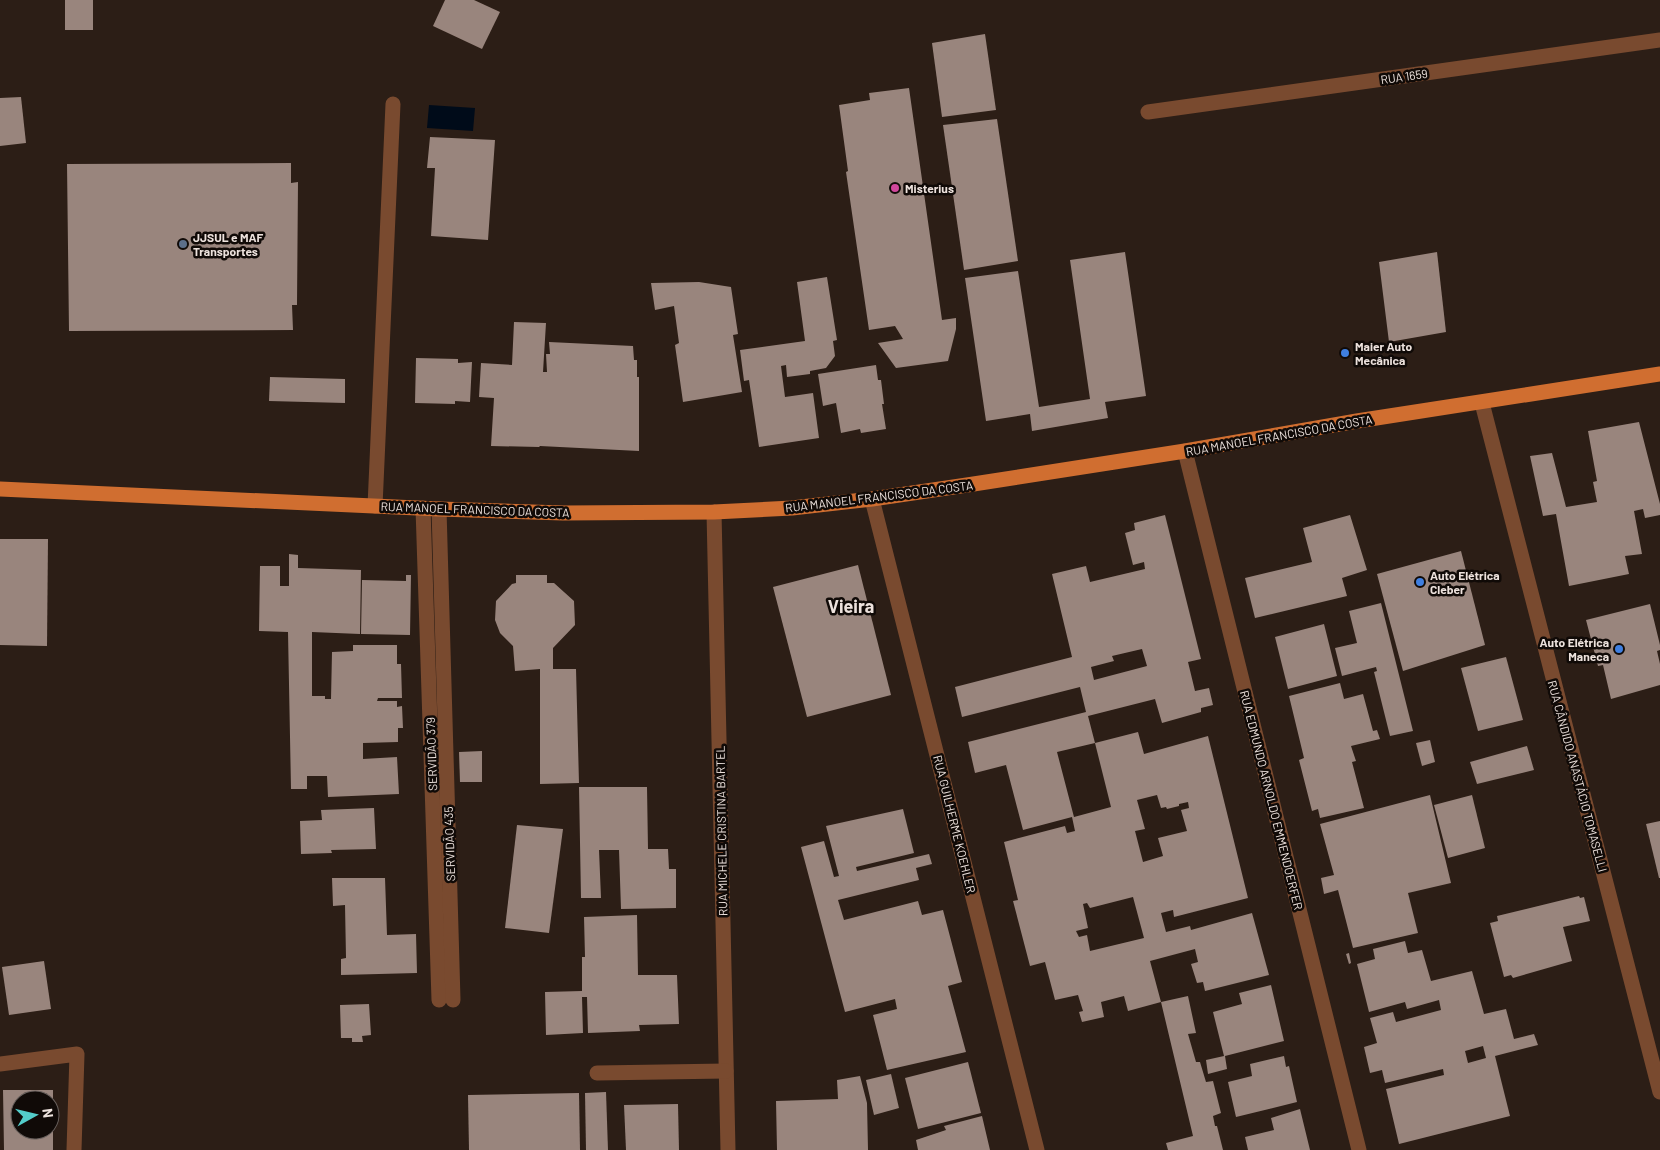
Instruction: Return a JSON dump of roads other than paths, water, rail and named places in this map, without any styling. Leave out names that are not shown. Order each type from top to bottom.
[{"type":"main road","name":"RUA MANOEL FRANCISCO DA COSTA","points":[[0,489],[439,509],[573,513],[714,512],[792,508],[872,499],[1184,451],[1358,421],[1660,374]]},
{"type":"street","name":"RUA 1659","points":[[1148,112],[1660,40]]},
{"type":"street","points":[[375,506],[393,104]]},
{"type":"street","name":"RUA CÂNDIDO ANASTÁCIO TOMASELLI","points":[[1482,402],[1660,1092]]},
{"type":"street","name":"RUA EDMUNDO ARNOLDO EMMENDOERFER","points":[[1184,451],[1359,1150]]},
{"type":"street","name":"RUA GUILHERME KOEHLER","points":[[872,499],[1037,1150]]},
{"type":"street","name":"SERVIDÃO 379","points":[[424,508],[446,1000]]},
{"type":"street","name":"SERVIDÃO 435","points":[[439,509],[446,1000]]},
{"type":"street","name":"RUA MICHELE CRISTINA BARTEL","points":[[714,512],[728,1150]]},
{"type":"street","points":[[0,1064],[77,1054],[74,1150]]},
{"type":"street","points":[[597,1073],[726,1071]]},
{"type":"water","points":[[429,105],[475,108],[473,131],[427,128]]},
{"type":"place","name":"Misterius","points":[[895,188]]},
{"type":"place","name":"JJSUL e MAF Transportes","points":[[183,244]]},
{"type":"place","name":"Maier Auto Mecânica","points":[[1345,353]]},
{"type":"place","name":"Auto Elétrica Cleber","points":[[1420,582]]},
{"type":"place","name":"Auto Elétrica Maneca","points":[[1619,649]]},
{"type":"district","name":"Vieira","points":[[851,606]]}]
